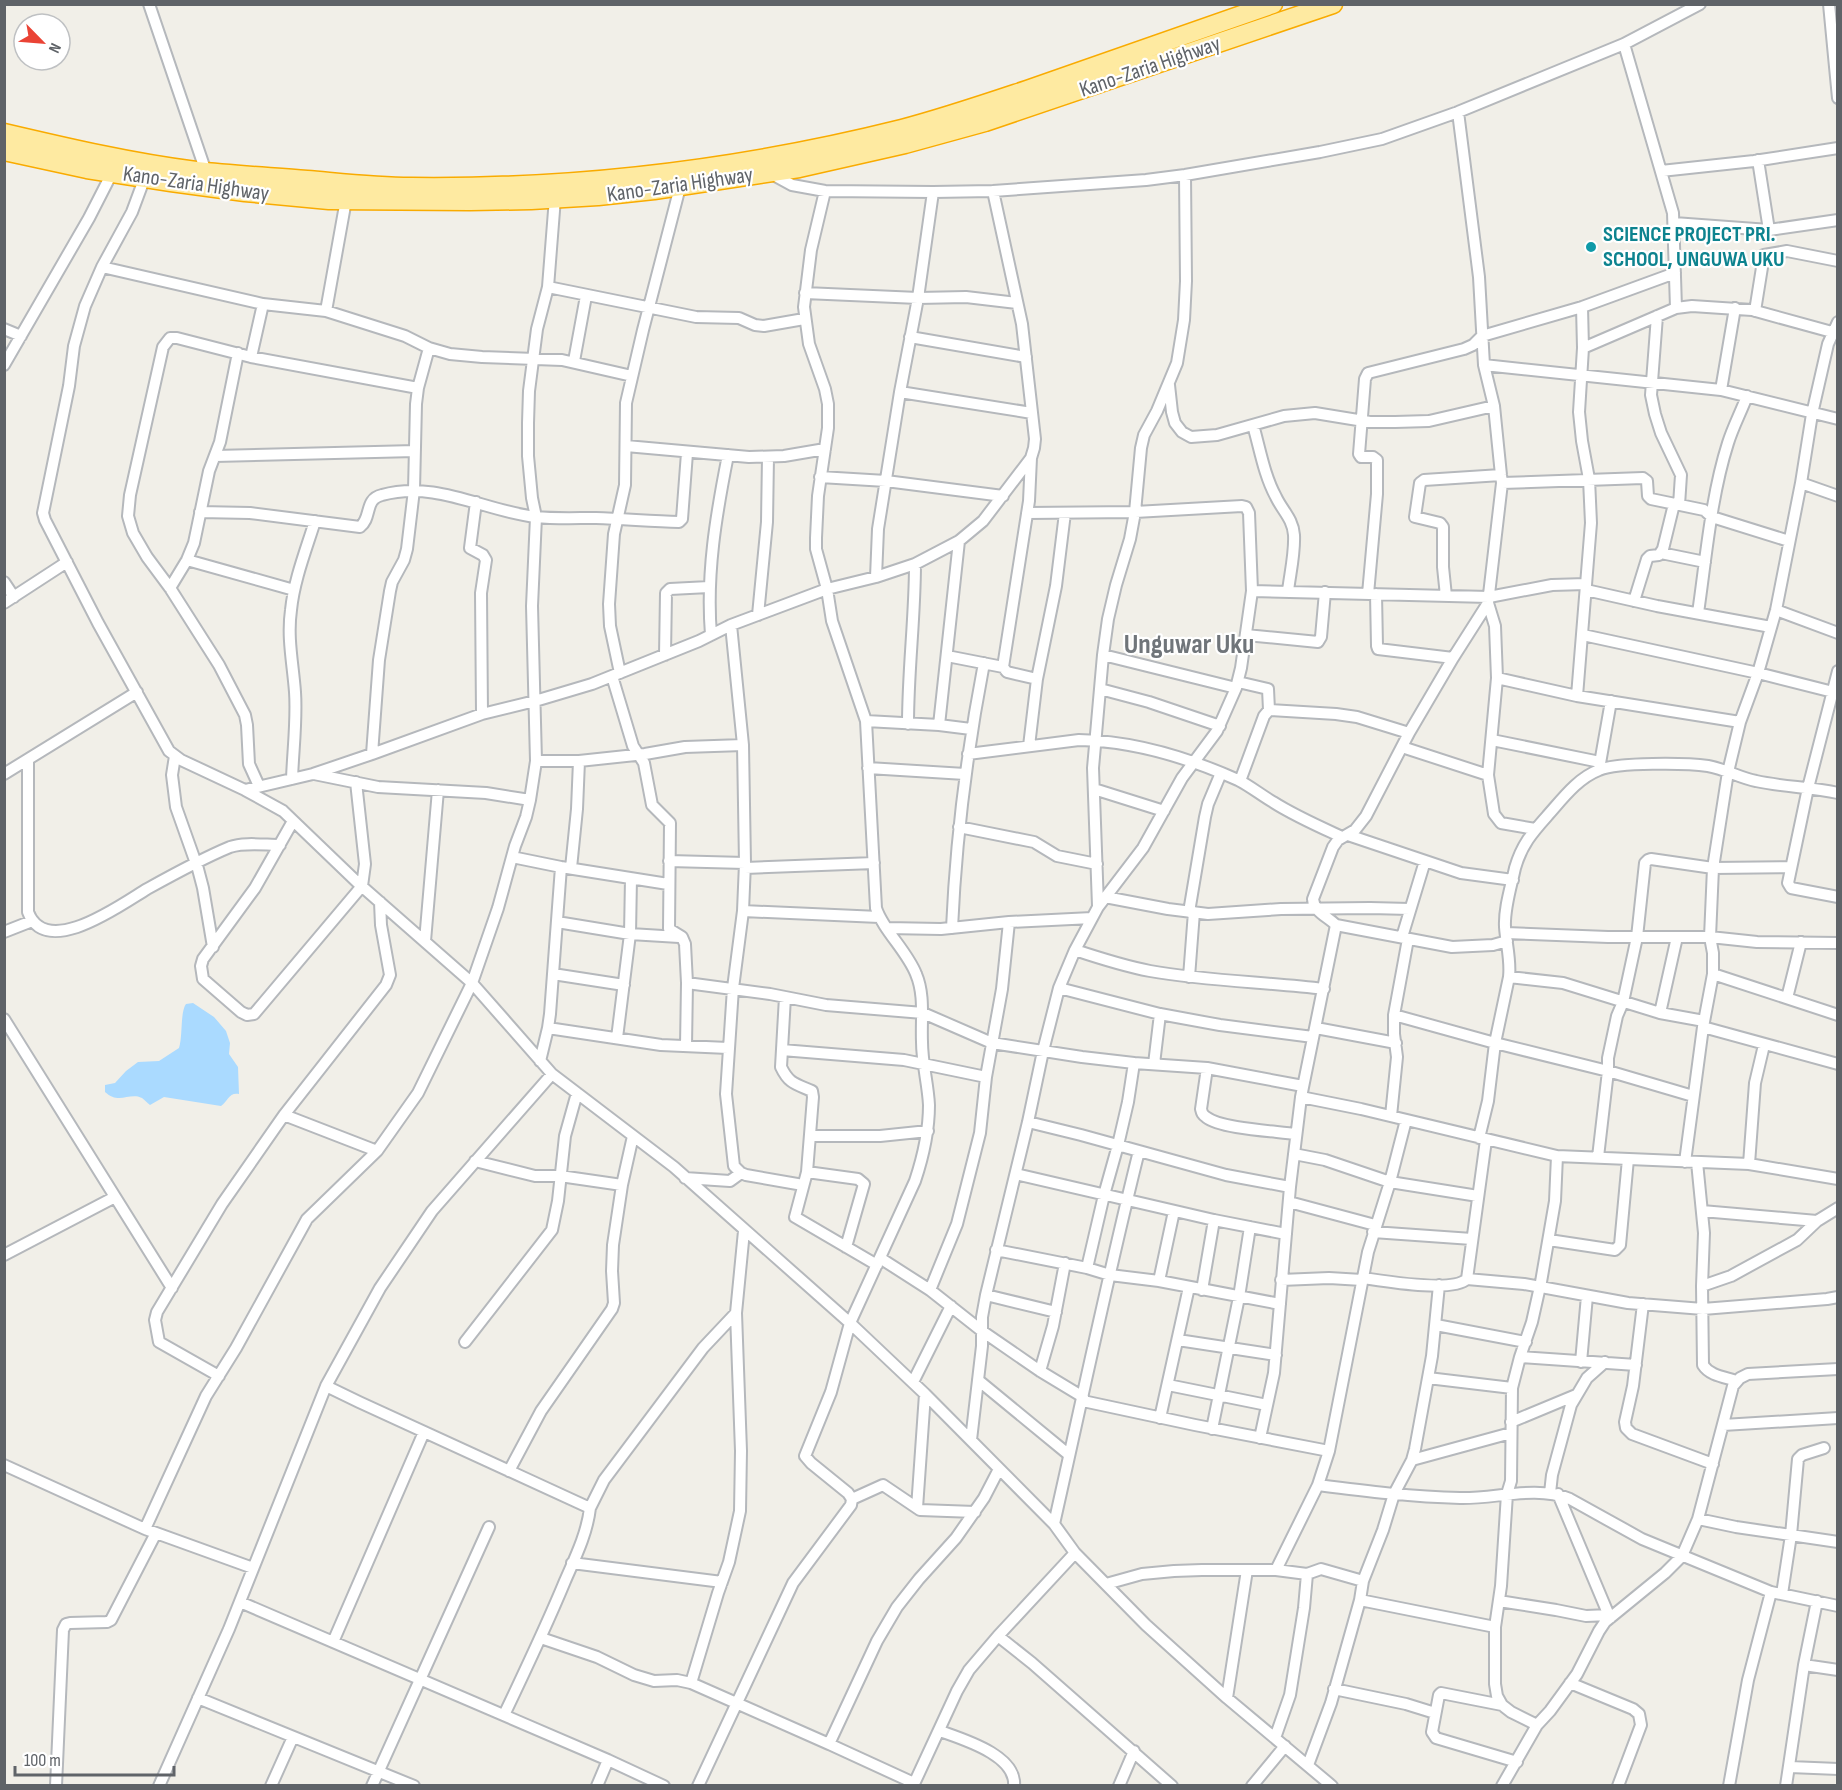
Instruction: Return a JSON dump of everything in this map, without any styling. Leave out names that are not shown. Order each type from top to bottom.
[{"type":"highway","name":"Kano-Zaria Highway","points":[[4,133],[119,158],[206,172],[397,186],[472,187],[601,180],[717,166],[842,143],[949,116],[1273,4]]},
{"type":"highway","name":"Kano-Zaria Highway","points":[[4,151],[112,173],[245,192],[346,200],[470,201],[555,198],[680,187],[770,173],[905,144],[985,122],[1333,4]]},
{"type":"street","points":[[149,4],[206,172]]},
{"type":"street","points":[[770,173],[792,185],[825,191],[993,190],[1146,180],[1320,152],[1374,141],[1458,112],[1624,44],[1700,4]]},
{"type":"street","points":[[1829,4],[1838,98]]},
{"type":"street","points":[[1624,44],[1674,222],[1676,308]]},
{"type":"street","points":[[1458,112],[1479,277],[1484,365],[1494,406],[1502,479],[1488,600],[1495,626],[1497,678],[1488,775],[1494,814],[1497,819],[1501,823],[1535,829]]},
{"type":"street","points":[[1661,171],[1838,148]]},
{"type":"street","points":[[1758,160],[1769,230]]},
{"type":"street","points":[[4,365],[89,218],[112,173]]},
{"type":"street","points":[[1098,907],[1094,768],[1103,655],[1108,619],[1130,539],[1144,435],[1157,411],[1177,363],[1184,320],[1186,281],[1185,175]]},
{"type":"street","points":[[145,177],[132,212],[102,267],[85,306],[77,332],[69,386],[44,513],[45,520],[67,562],[169,751],[283,811],[362,886],[472,983],[552,1074],[685,1178],[850,1323],[913,1382],[1054,1524],[1075,1553],[1146,1625],[1227,1698],[1332,1785]]},
{"type":"street","points":[[680,187],[626,403],[625,485],[614,534],[609,604],[616,674],[633,746],[644,763],[652,806],[670,823],[669,929],[682,937],[685,944],[686,1046]]},
{"type":"street","points":[[993,190],[1022,324],[1035,439],[1031,458],[1027,513],[1003,667]]},
{"type":"street","points":[[698,1785],[793,1583],[851,1505],[852,1499],[848,1492],[810,1463],[805,1456],[831,1392],[850,1323],[915,1181],[927,1131],[929,1104],[921,1039],[923,1013],[916,974],[879,917],[876,908],[866,721],[832,621],[827,589],[816,549],[820,477],[828,428],[828,404],[825,388],[809,344],[804,319],[811,250],[825,191]]},
{"type":"street","points":[[876,578],[878,529],[918,298],[933,192]]},
{"type":"street","points":[[144,1529],[206,1396],[236,1348],[306,1219],[377,1151],[418,1094],[472,983],[490,936],[530,800],[536,761],[532,606],[536,517],[528,456],[529,392],[537,328],[548,287],[555,198]]},
{"type":"street","points":[[326,310],[346,200]]},
{"type":"street","points":[[1674,222],[1769,230],[1838,220]]},
{"type":"street","points":[[1755,311],[1764,255],[1787,251],[1838,261]]},
{"type":"street","points":[[102,267],[263,304],[326,310],[405,336],[429,348],[450,354],[574,361],[632,376]]},
{"type":"street","points":[[1453,658],[1378,649],[1377,646],[1372,594],[1377,460],[1373,457],[1360,456],[1361,420],[1365,379],[1368,373],[1464,349],[1473,345],[1482,336],[1582,307],[1675,273]]},
{"type":"street","points":[[548,287],[696,317],[739,318],[755,325],[764,326],[804,319]]},
{"type":"street","points":[[805,293],[918,298],[966,297],[1017,303]]},
{"type":"street","points":[[574,361],[586,296]]},
{"type":"street","points":[[251,357],[263,304]]},
{"type":"street","points":[[1577,696],[1591,523],[1589,479],[1579,412],[1582,307]]},
{"type":"street","points":[[1582,348],[1676,308],[1735,308],[1836,327],[1812,414],[1776,610],[1758,673],[1740,722],[1728,772],[1713,868],[1710,937],[1713,974],[1703,1024],[1684,1162]]},
{"type":"street","points":[[1722,390],[1735,308]]},
{"type":"street","points":[[1657,316],[1651,382],[1655,414],[1661,433],[1681,475],[1676,504],[1661,553]]},
{"type":"street","points":[[4,329],[21,336]]},
{"type":"street","points":[[910,337],[1026,357]]},
{"type":"street","points":[[259,786],[249,764],[245,715],[219,666],[170,588],[147,557],[133,533],[128,516],[130,495],[164,347],[170,338],[177,338],[251,357],[418,388]]},
{"type":"street","points":[[372,754],[379,660],[390,591],[407,549],[414,490],[416,404],[429,348]]},
{"type":"street","points":[[170,588],[187,560],[194,543],[209,471],[220,442],[238,353]]},
{"type":"street","points":[[1484,365],[1722,390],[1838,419]]},
{"type":"street","points":[[1168,383],[1175,423],[1182,432],[1191,437],[1217,435],[1284,416],[1315,413],[1361,420],[1429,421],[1494,406]]},
{"type":"street","points":[[900,392],[1032,413]]},
{"type":"street","points":[[1698,612],[1722,465],[1728,442],[1747,396]]},
{"type":"street","points":[[1254,425],[1268,476],[1276,497],[1292,526],[1294,536],[1288,591]]},
{"type":"street","points":[[626,446],[687,453],[768,457],[825,449]]},
{"type":"street","points":[[215,456],[415,451]]},
{"type":"street","points":[[200,512],[250,513],[360,526],[365,521],[373,499],[381,495],[414,490],[451,496],[504,511],[536,517],[679,522],[681,521],[687,453]]},
{"type":"street","points":[[711,635],[709,587],[717,511],[728,455]]},
{"type":"street","points":[[758,615],[767,522],[768,457]]},
{"type":"street","points":[[245,790],[313,774],[482,714],[592,684],[665,655],[731,625],[827,589],[876,578],[915,564],[959,541],[983,521],[1031,458]]},
{"type":"street","points":[[820,477],[886,481],[1003,496]]},
{"type":"street","points":[[1446,596],[1443,527],[1440,523],[1415,517],[1420,483],[1424,480],[1643,478],[1647,481],[1649,498],[1704,510],[1712,517],[1789,541]]},
{"type":"street","points":[[1801,483],[1838,496]]},
{"type":"street","points":[[476,502],[470,549],[483,555],[486,560],[481,593],[482,714]]},
{"type":"street","points":[[971,1440],[986,1295],[1059,988],[1075,950],[1098,907],[1143,848],[1176,788],[1220,726],[1237,685],[1252,591],[1249,513],[1246,507],[1135,512],[1027,513]]},
{"type":"street","points":[[1029,746],[1037,679],[1056,586],[1065,513]]},
{"type":"street","points":[[292,779],[295,704],[290,653],[290,611],[315,521]]},
{"type":"street","points":[[939,725],[959,541]]},
{"type":"street","points":[[1634,601],[1647,559],[1650,556],[1661,553],[1705,562]]},
{"type":"street","points":[[187,560],[294,590]]},
{"type":"street","points":[[4,582],[9,600],[67,562]]},
{"type":"street","points":[[908,724],[908,681],[915,564]]},
{"type":"street","points":[[1252,591],[1446,596],[1488,600],[1552,585],[1586,587],[1634,601],[1771,627]]},
{"type":"street","points":[[665,655],[666,593],[670,589],[709,587]]},
{"type":"street","points":[[1246,635],[1318,642],[1321,637],[1324,592]]},
{"type":"street","points":[[1488,600],[1409,734],[1366,816],[1355,830],[1338,840],[1333,847],[1313,899],[1316,909],[1336,925],[1452,947],[1493,945],[1506,937],[1710,937],[1757,942],[1838,943]]},
{"type":"street","points":[[1776,610],[1838,633]]},
{"type":"street","points":[[731,625],[743,745],[745,865],[743,911],[728,1048],[726,1094],[728,1127],[734,1166],[741,1173],[803,1185]]},
{"type":"street","points":[[1583,635],[1758,673],[1835,693]]},
{"type":"street","points":[[1103,655],[1237,685],[1268,689],[1269,710],[1264,716],[1240,781]]},
{"type":"street","points":[[947,656],[1003,667],[1007,672],[1037,679]]},
{"type":"street","points":[[952,928],[965,774],[984,663]]},
{"type":"street","points":[[1838,671],[1835,693],[1808,788],[1788,883],[1789,886],[1838,897]]},
{"type":"street","points":[[1497,678],[1577,696],[1740,722]]},
{"type":"street","points":[[1100,689],[1149,702],[1220,726]]},
{"type":"street","points":[[4,774],[137,692]]},
{"type":"street","points":[[1281,1280],[1363,1279],[1399,1284],[1439,1285],[1462,1284],[1467,1279],[1495,1044],[1509,976],[1506,937],[1507,906],[1513,880],[1522,848],[1535,829],[1566,795],[1599,766],[1611,701]]},
{"type":"street","points":[[1269,710],[1357,717],[1409,734]]},
{"type":"street","points":[[866,721],[971,729]]},
{"type":"street","points":[[968,754],[1079,740],[1097,740],[1137,747],[1194,763],[1240,781],[1299,818],[1345,836],[1461,873],[1513,880]]},
{"type":"street","points":[[1492,740],[1599,766],[1710,766],[1756,781],[1838,794]]},
{"type":"street","points":[[536,761],[579,761],[685,747],[743,745]]},
{"type":"street","points":[[1402,747],[1488,775]]},
{"type":"street","points":[[175,756],[172,783],[176,807],[203,888],[213,947]]},
{"type":"street","points":[[28,760],[28,912],[32,921],[46,931],[74,928],[113,911],[148,889],[233,846],[280,844]]},
{"type":"street","points":[[540,1061],[548,1028],[557,922],[577,809],[579,761]]},
{"type":"street","points":[[868,768],[965,774]]},
{"type":"street","points":[[1189,977],[1192,912],[1205,817],[1221,773]]},
{"type":"street","points":[[313,774],[378,787],[486,793],[530,800]]},
{"type":"street","points":[[293,821],[255,888],[203,959],[201,966],[203,979],[247,1015],[254,1014],[362,886],[365,864],[356,782]]},
{"type":"street","points":[[1094,789],[1164,812]]},
{"type":"street","points":[[425,941],[438,790]]},
{"type":"street","points":[[959,827],[1034,842],[1057,856],[1097,864]]},
{"type":"street","points":[[512,856],[566,868],[668,884]]},
{"type":"street","points":[[1598,1157],[1608,1058],[1614,1026],[1623,1002],[1636,937],[1645,863],[1648,860],[1713,868],[1791,867]]},
{"type":"street","points":[[669,861],[745,865],[874,863]]},
{"type":"street","points":[[1392,1116],[1397,1057],[1394,1015],[1410,909],[1425,861]]},
{"type":"street","points":[[617,1038],[630,933],[631,878]]},
{"type":"street","points":[[1105,897],[1208,914],[1281,909],[1410,909]]},
{"type":"street","points":[[219,1376],[159,1342],[155,1320],[222,1204],[285,1115],[387,985],[390,975],[381,925],[380,902]]},
{"type":"street","points":[[743,911],[879,917]]},
{"type":"street","points":[[887,928],[941,929],[1009,922],[1092,918]]},
{"type":"street","points":[[4,932],[32,921]]},
{"type":"street","points":[[557,922],[630,933],[682,937]]},
{"type":"street","points":[[930,1290],[957,1224],[980,1133],[986,1077],[1002,989],[1009,922]]},
{"type":"street","points":[[1260,1438],[1276,1355],[1290,1187],[1302,1091],[1336,925]]},
{"type":"street","points":[[1660,1013],[1677,937]]},
{"type":"street","points":[[1787,998],[1801,942]]},
{"type":"street","points":[[1075,950],[1113,963],[1189,977],[1324,989]]},
{"type":"street","points":[[553,974],[624,985]]},
{"type":"street","points":[[1713,974],[1838,1015]]},
{"type":"street","points":[[1509,976],[1563,983],[1703,1024],[1764,1046],[1838,1064]]},
{"type":"street","points":[[687,983],[733,988],[826,1005],[923,1013],[992,1043],[1134,1063],[1207,1068],[1406,1120],[1557,1156],[1749,1164],[1838,1179]]},
{"type":"street","points":[[1059,988],[1160,1014],[1220,1025],[1315,1032],[1396,1043]]},
{"type":"street","points":[[785,997],[781,1067],[793,1084],[813,1092],[807,1172],[795,1217],[930,1290],[982,1331],[1083,1399],[1212,1429],[1329,1451]]},
{"type":"street","points":[[1154,1064],[1160,1014]]},
{"type":"street","points":[[1394,1015],[1495,1044],[1608,1071],[1693,1096]]},
{"type":"street","points":[[4,1019],[172,1288]]},
{"type":"street","points":[[548,1028],[661,1045],[728,1048]]},
{"type":"street","points":[[1749,1164],[1755,1083],[1764,1046]]},
{"type":"street","points":[[782,1050],[923,1062],[986,1077]]},
{"type":"street","points":[[1087,1268],[1128,1102],[1134,1063]]},
{"type":"street","points":[[1207,1068],[1202,1108],[1207,1118],[1235,1126],[1296,1134]]},
{"type":"street","points":[[159,1785],[240,1602],[326,1386],[380,1288],[432,1211],[552,1074]]},
{"type":"street","points":[[465,1342],[552,1230],[558,1201],[565,1136],[577,1093]]},
{"type":"street","points":[[285,1115],[377,1151]]},
{"type":"street","points":[[1276,1570],[1318,1485],[1329,1451],[1374,1229],[1390,1182],[1406,1120]]},
{"type":"street","points":[[1028,1122],[1226,1175],[1290,1187]]},
{"type":"street","points":[[810,1136],[880,1136],[927,1131]]},
{"type":"street","points":[[509,1471],[541,1411],[612,1309],[614,1303],[613,1245],[622,1185],[633,1136]]},
{"type":"street","points":[[1054,1524],[1068,1454],[1083,1399],[1140,1151]]},
{"type":"street","points":[[1294,1154],[1325,1160],[1390,1182],[1478,1196]]},
{"type":"street","points":[[1538,1725],[1511,1712],[1502,1705],[1497,1696],[1495,1627],[1507,1494],[1511,1481],[1512,1388],[1540,1287],[1549,1240],[1557,1156]]},
{"type":"street","points":[[1549,1240],[1616,1250],[1619,1248],[1628,1159]]},
{"type":"street","points":[[475,1161],[536,1176],[560,1176],[622,1185]]},
{"type":"street","points":[[1697,1162],[1704,1233],[1702,1286],[1704,1365],[1711,1373],[1737,1381]]},
{"type":"street","points":[[807,1172],[858,1179],[864,1184],[846,1246]]},
{"type":"street","points":[[685,1178],[730,1181],[741,1173]]},
{"type":"street","points":[[1016,1174],[1214,1220],[1286,1234]]},
{"type":"street","points":[[4,1255],[115,1197]]},
{"type":"street","points":[[1289,1202],[1374,1229],[1472,1239]]},
{"type":"street","points":[[1702,1286],[1731,1276],[1797,1240],[1817,1221],[1838,1208]]},
{"type":"street","points":[[1159,1281],[1174,1211]]},
{"type":"street","points":[[1702,1211],[1817,1221]]},
{"type":"street","points":[[1202,1290],[1214,1220]]},
{"type":"street","points":[[1212,1429],[1239,1297],[1250,1227]]},
{"type":"street","points":[[691,1683],[736,1537],[740,1511],[741,1451],[736,1313],[744,1231]]},
{"type":"street","points":[[996,1250],[1065,1263],[1110,1275],[1159,1281],[1280,1304]]},
{"type":"street","points":[[1040,1371],[1056,1312],[1065,1263]]},
{"type":"street","points":[[1467,1279],[1524,1284],[1643,1304],[1703,1309],[1838,1297]]},
{"type":"street","points":[[1308,1765],[1327,1716],[1360,1600],[1363,1581],[1394,1494],[1412,1460],[1428,1378],[1439,1285]]},
{"type":"street","points":[[1160,1418],[1189,1287]]},
{"type":"street","points":[[986,1295],[1056,1312]]},
{"type":"street","points":[[1581,1362],[1587,1296]]},
{"type":"street","points":[[1643,1304],[1636,1365],[1625,1422],[1628,1431],[1713,1464]]},
{"type":"street","points":[[913,1382],[951,1306]]},
{"type":"street","points":[[504,1715],[541,1638],[589,1521],[590,1508],[595,1495],[611,1470],[703,1348],[736,1313]]},
{"type":"street","points":[[1436,1325],[1526,1342]]},
{"type":"street","points":[[1178,1340],[1276,1355]]},
{"type":"street","points":[[1520,1357],[1636,1365]]},
{"type":"street","points":[[1605,1362],[1587,1378],[1571,1405],[1552,1475],[1554,1494],[1609,1616]]},
{"type":"street","points":[[1502,1785],[1538,1725],[1577,1674],[1599,1630],[1609,1616],[1665,1574],[1682,1556],[1698,1519],[1733,1386],[1737,1381],[1748,1374],[1838,1369]]},
{"type":"street","points":[[1428,1378],[1512,1388]]},
{"type":"street","points":[[978,1380],[1068,1454]]},
{"type":"street","points":[[1168,1385],[1267,1406]]},
{"type":"street","points":[[326,1386],[590,1508]]},
{"type":"street","points":[[917,1508],[925,1394]]},
{"type":"street","points":[[1412,1460],[1511,1427],[1576,1395]]},
{"type":"street","points":[[1723,1425],[1838,1418]]},
{"type":"street","points":[[333,1642],[424,1432]]},
{"type":"street","points":[[1730,1785],[1748,1680],[1777,1593],[1791,1535],[1798,1459],[1802,1455],[1824,1448]]},
{"type":"street","points":[[4,1466],[144,1529],[253,1568]]},
{"type":"street","points":[[829,1744],[877,1641],[897,1607],[956,1538],[984,1498],[999,1469]]},
{"type":"street","points":[[852,1499],[883,1485],[925,1511],[975,1512]]},
{"type":"street","points":[[1318,1485],[1424,1497],[1464,1498],[1507,1494],[1554,1494],[1570,1499],[1642,1539],[1682,1556],[1777,1593],[1838,1606]]},
{"type":"street","points":[[1698,1519],[1838,1542]]},
{"type":"street","points":[[372,1785],[489,1527]]},
{"type":"street","points":[[56,1785],[63,1630],[66,1624],[70,1623],[111,1620],[156,1533]]},
{"type":"street","points":[[541,1638],[597,1657],[634,1675],[654,1681],[677,1680],[691,1683],[913,1784],[969,1670],[1075,1553]]},
{"type":"street","points":[[572,1563],[722,1582]]},
{"type":"street","points":[[1106,1584],[1142,1574],[1174,1571],[1276,1570],[1307,1574],[1321,1569],[1363,1581]]},
{"type":"street","points":[[1227,1698],[1247,1570]]},
{"type":"street","points":[[1275,1738],[1290,1695],[1307,1574]]},
{"type":"street","points":[[1360,1600],[1495,1627]]},
{"type":"street","points":[[1499,1601],[1586,1616],[1609,1616]]},
{"type":"street","points":[[1786,1785],[1804,1665],[1817,1601]]},
{"type":"street","points":[[240,1602],[663,1785]]},
{"type":"street","points":[[998,1636],[1172,1785]]},
{"type":"street","points":[[1804,1665],[1838,1670]]},
{"type":"street","points":[[1570,1683],[1633,1709],[1639,1714],[1641,1725],[1618,1785]]},
{"type":"street","points":[[1334,1689],[1436,1713]]},
{"type":"street","points":[[1502,1705],[1442,1693],[1439,1695],[1432,1732],[1436,1738],[1517,1762]]},
{"type":"street","points":[[198,1698],[414,1785]]},
{"type":"street","points":[[939,1731],[974,1743],[995,1755],[1011,1770],[1014,1785]]},
{"type":"street","points":[[271,1785],[293,1737]]},
{"type":"street","points":[[1252,1785],[1285,1746]]},
{"type":"street","points":[[1119,1785],[1134,1751]]},
{"type":"street","points":[[597,1785],[608,1760]]},
{"type":"street","points":[[1790,1767],[1838,1769]]},
{"type":"water","points":[[193,1003],[214,1017],[226,1031],[230,1043],[229,1054],[238,1067],[239,1094],[231,1096],[221,1106],[164,1097],[150,1105],[142,1098],[133,1096],[115,1098],[105,1092],[105,1085],[115,1083],[138,1062],[159,1061],[179,1048],[184,1008],[186,1004]]},
{"type":"place","name":"SCIENCE PROJECT PRI. SCHOOL, UNGUWA UKU","points":[[1591,247]]},
{"type":"district","name":"Unguwar Uku","points":[[1189,644]]}]
